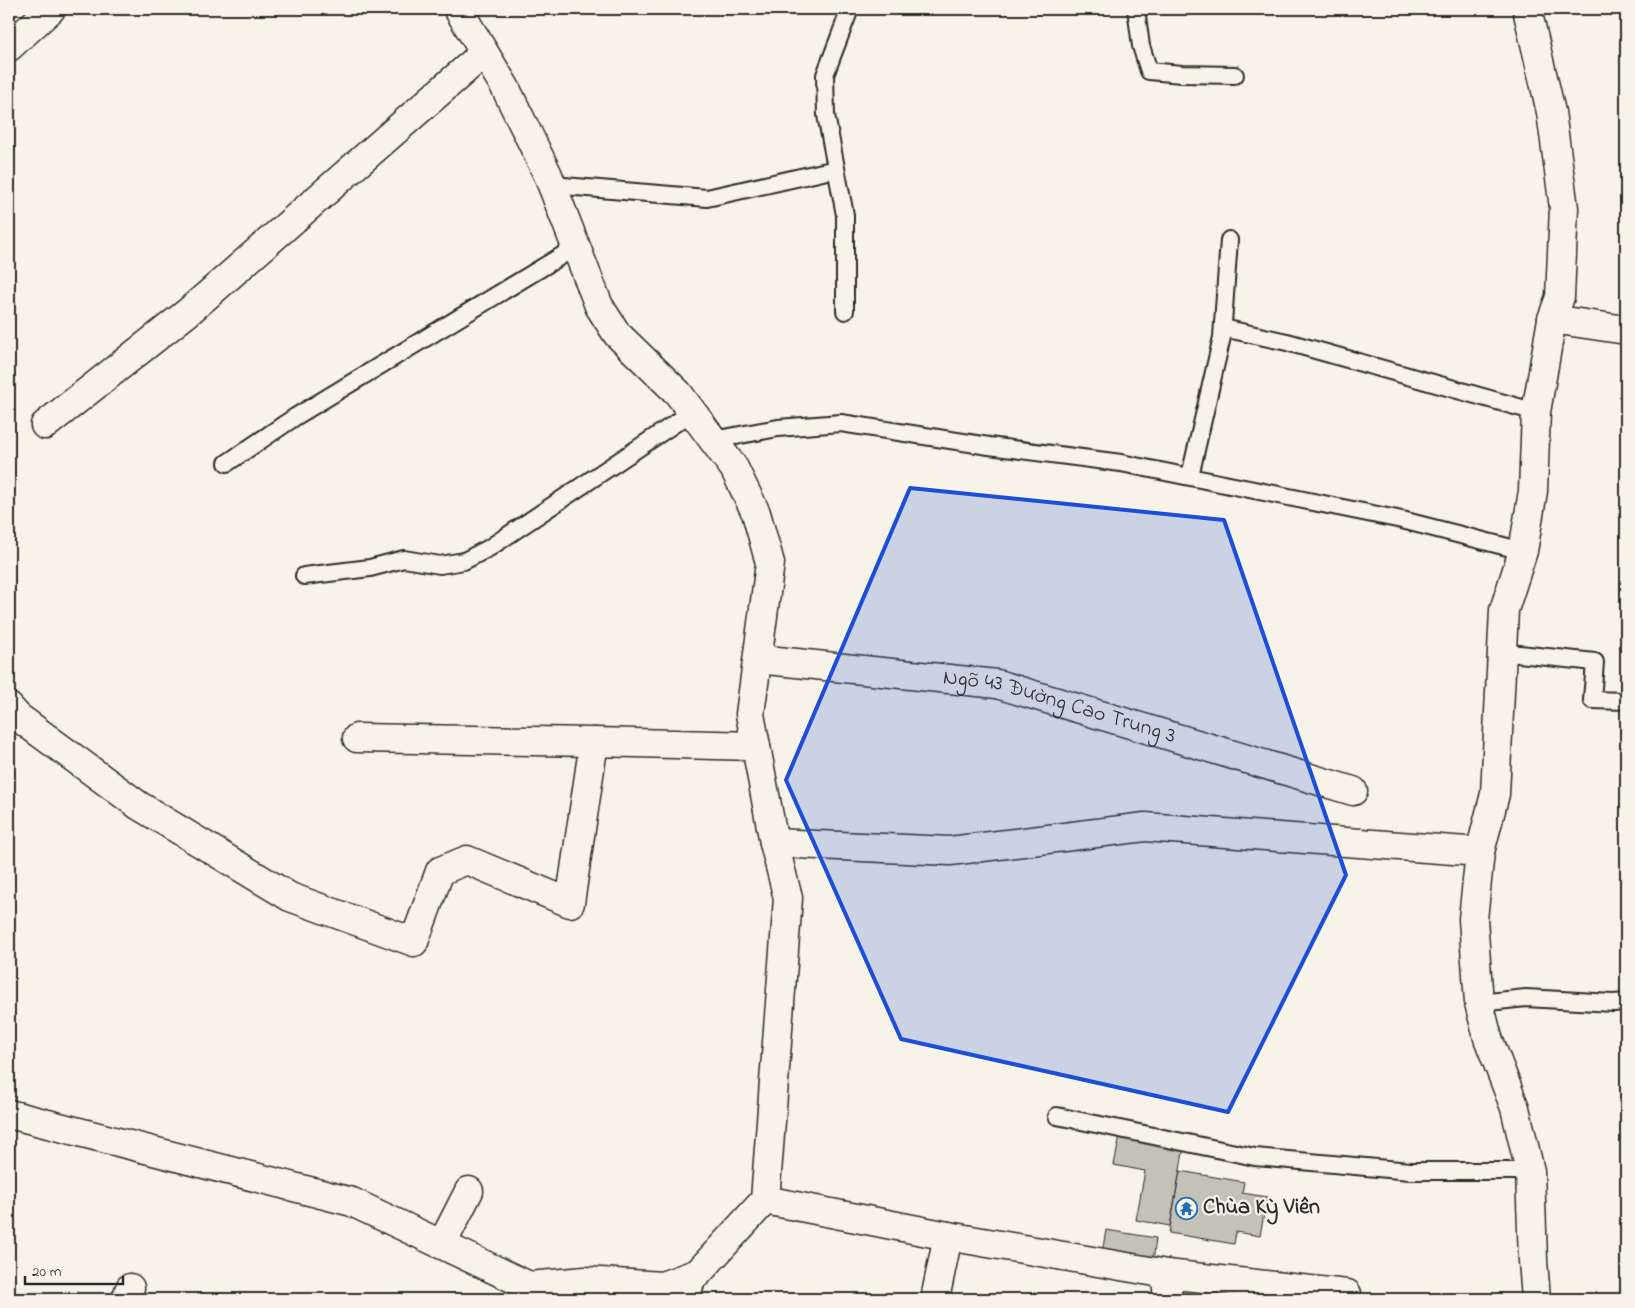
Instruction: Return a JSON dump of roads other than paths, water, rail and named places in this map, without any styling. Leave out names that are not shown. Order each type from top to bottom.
[{"type":"street","points":[[9,47],[50,9]]},
{"type":"street","points":[[9,1114],[352,1202],[529,1286],[585,1281],[662,1286],[698,1273],[765,1200],[788,898],[774,843],[750,714],[770,563],[756,513],[734,468],[678,393],[617,334],[599,306],[552,185],[505,87],[458,9]]},
{"type":"street","points":[[1527,9],[1551,112],[1564,208],[1560,297],[1552,320],[1536,412],[1533,491],[1523,551],[1504,610],[1500,652],[1496,794],[1480,852],[1473,919],[1479,1003],[1488,1038],[1515,1108],[1530,1171],[1536,1299]]},
{"type":"street","points":[[45,425],[187,313],[484,53]]},
{"type":"street","points":[[1552,320],[1626,330]]},
{"type":"street","name":"Ngõ 43 Đường Cao Trung 3","points":[[758,659],[996,684],[1353,791]]},
{"type":"street","points":[[9,707],[18,717],[138,805],[290,897],[414,942],[440,871],[467,860],[570,903],[594,742]]},
{"type":"street","points":[[356,738],[756,746]]},
{"type":"street","points":[[774,843],[950,851],[1145,827],[1480,852]]},
{"type":"street","points":[[442,1244],[469,1191]]},
{"type":"street","points":[[765,1200],[948,1236],[1167,1287],[1347,1294]]},
{"type":"street","points":[[935,1299],[948,1236]]},
{"type":"lane","points":[[846,311],[845,215],[826,115],[825,76],[850,9]]},
{"type":"lane","points":[[1136,9],[1141,46],[1149,71],[1235,75]]},
{"type":"lane","points":[[552,185],[707,198],[836,169]]},
{"type":"lane","points":[[1190,476],[1223,328],[1229,240]]},
{"type":"lane","points":[[227,463],[295,417],[576,247]]},
{"type":"lane","points":[[1223,328],[1287,342],[1536,412]]},
{"type":"lane","points":[[304,576],[370,568],[404,560],[440,565],[464,561],[490,548],[692,412]]},
{"type":"lane","points":[[712,440],[778,428],[841,423],[989,446],[1121,463],[1402,520],[1523,551]]},
{"type":"lane","points":[[1500,652],[1595,662],[1592,700],[1626,701]]},
{"type":"lane","points":[[1479,1003],[1526,998],[1612,1003],[1626,1002]]},
{"type":"lane","points":[[1057,1116],[1255,1158],[1410,1171],[1530,1171]]},
{"type":"lane","points":[[692,1299],[698,1273]]},
{"type":"place","name":"Chùa Kỳ Viên","points":[[1187,1208]]}]
